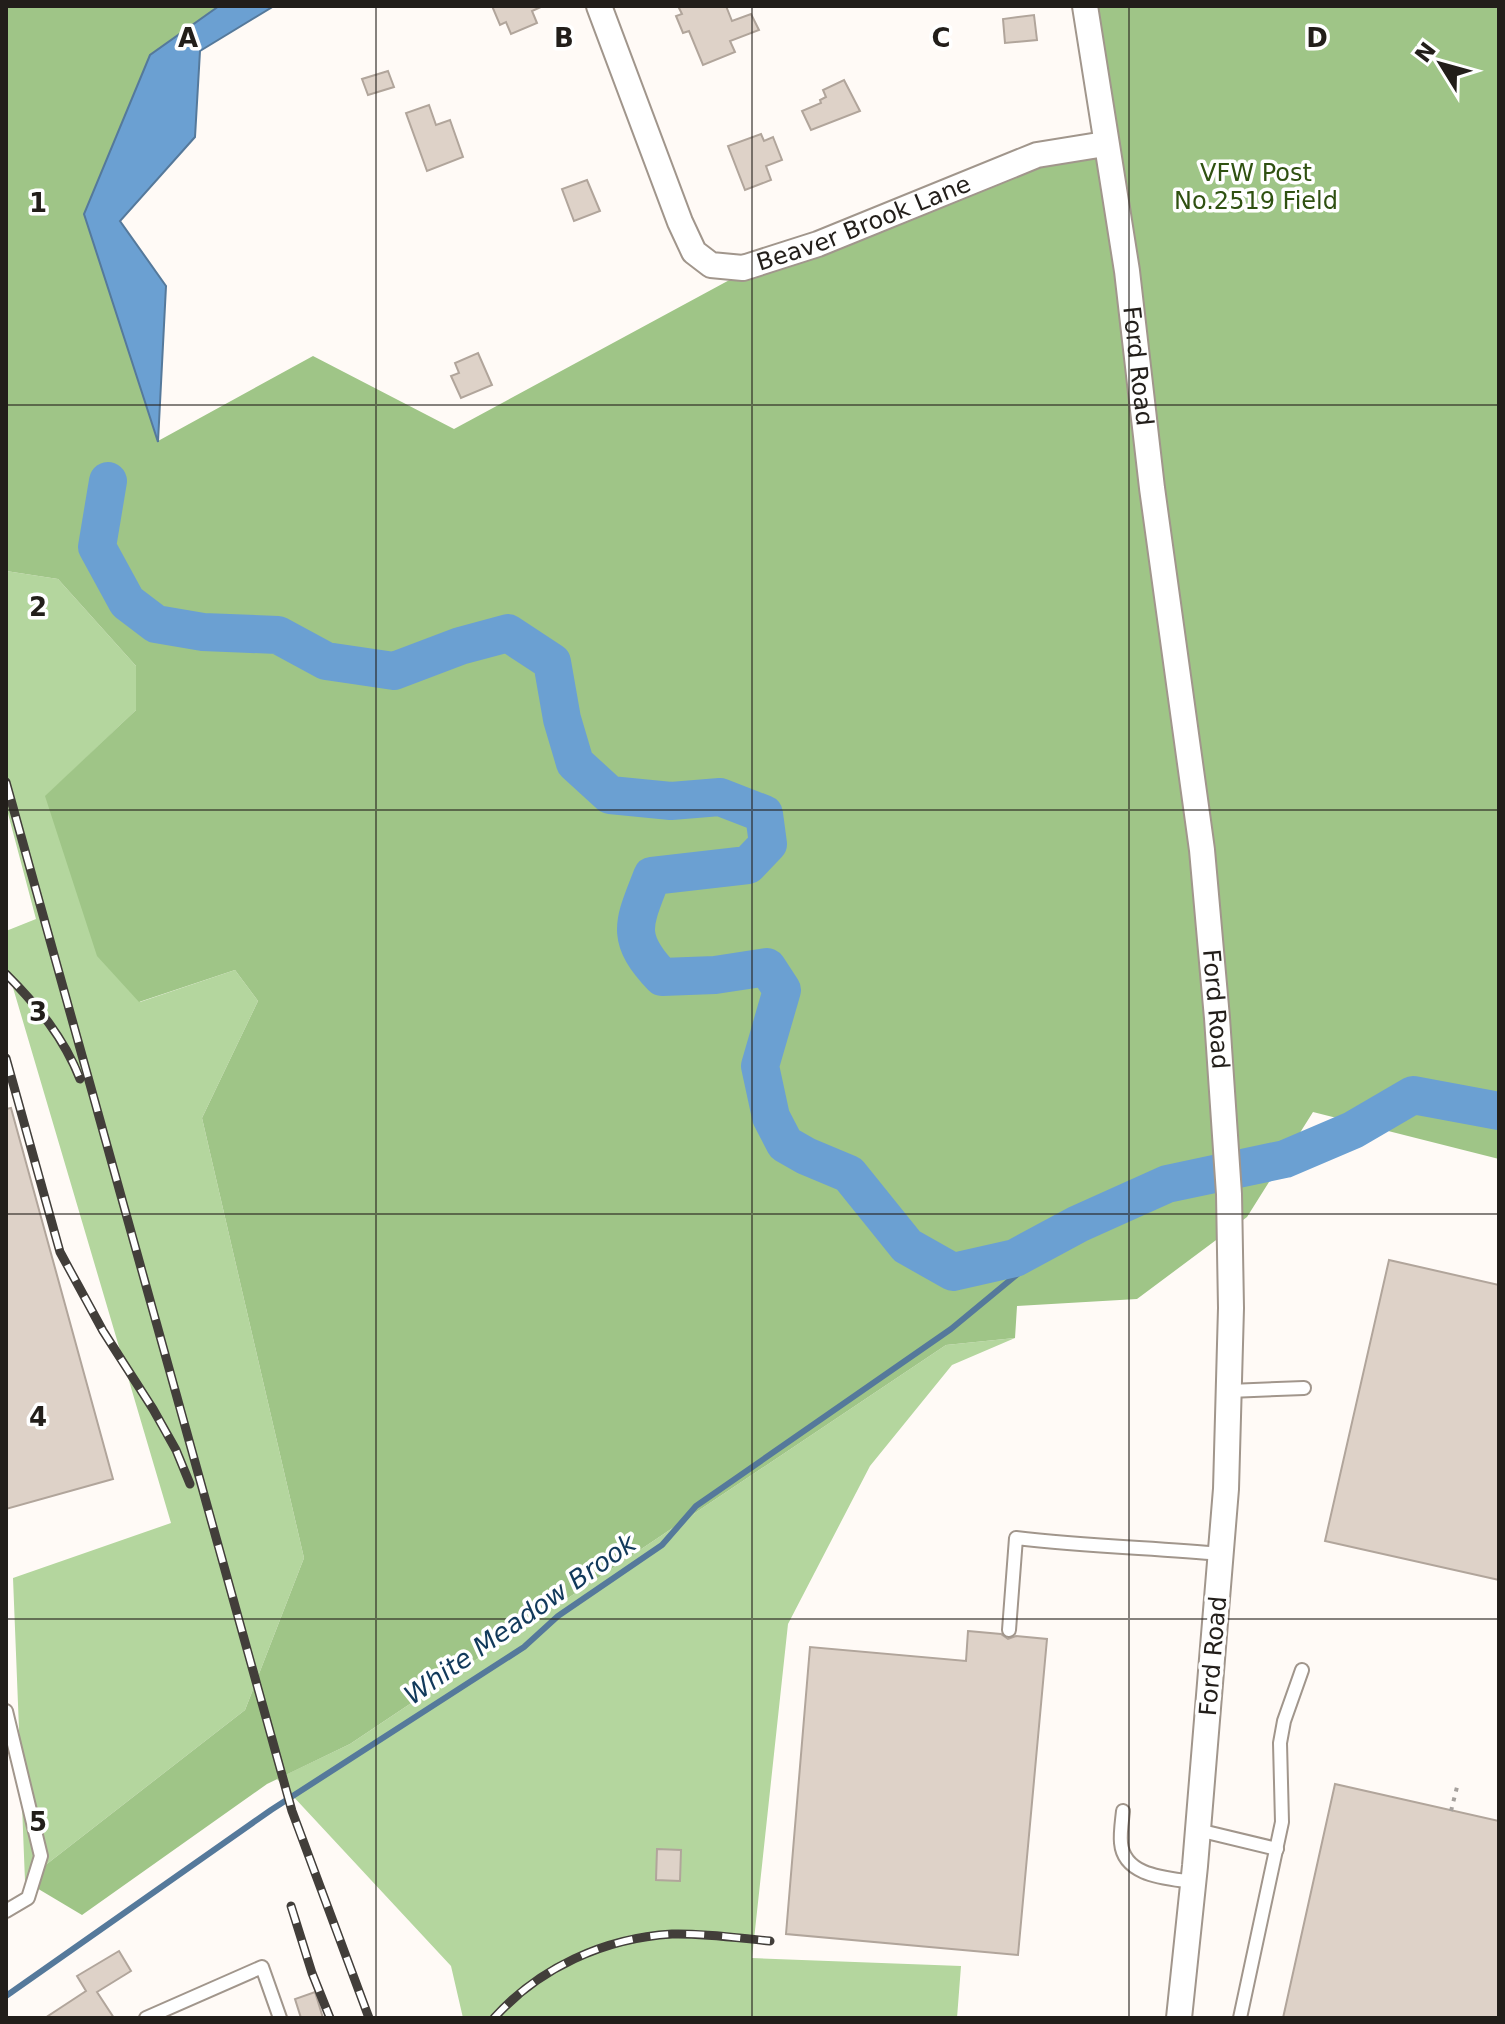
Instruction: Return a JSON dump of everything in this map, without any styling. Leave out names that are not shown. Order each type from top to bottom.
[{"type":"street","name":"Beaver Brook Lane","points":[[599,6],[680,222],[694,252],[711,265],[743,268],[818,244],[1037,155],[1105,144]]},
{"type":"street","name":"Ford Road","points":[[1085,6],[1127,271],[1152,488],[1202,850],[1229,1194],[1229,1391],[1221,1554],[1179,2018]]},
{"type":"lane","points":[[1229,1391],[1304,1388]]},
{"type":"lane","points":[[1009,1630],[1016,1538],[1081,1546],[1138,1546],[1221,1554]]},
{"type":"lane","points":[[1240,2018],[1282,1822],[1280,1743],[1284,1721],[1302,1670]]},
{"type":"lane","points":[[6,1711],[41,1856],[28,1898],[6,1911]]},
{"type":"lane","points":[[1123,1811],[1121,1844],[1124,1856],[1134,1867],[1154,1876],[1193,1882]]},
{"type":"lane","points":[[1198,1830],[1277,1849]]},
{"type":"lane","points":[[146,2018],[262,1967],[280,2018]]},
{"type":"path","points":[[1451,1811],[1457,1787]]},
{"type":"green space","name":"VFW Post No.2519 Field","points":[[6,6],[219,6],[150,55],[84,214],[158,441],[313,356],[454,429],[735,277],[1111,138],[1094,6],[1499,6],[1499,1159],[1313,1112],[1247,1217],[1137,1299],[1017,1306],[1015,1338],[946,1345],[350,1744],[267,1784],[82,1915],[25,1881],[245,1710],[304,1558],[202,1118],[258,1001],[235,970],[139,1002],[97,956],[45,796],[136,710],[136,666],[58,579],[6,571]]},
{"type":"green space","points":[[6,571],[58,579],[136,666],[136,710],[46,796],[140,1002],[235,970],[258,1001],[202,1118],[304,1558],[245,1710],[25,1881],[13,1578],[171,1523],[6,964],[6,931],[36,919],[6,806]]},
{"type":"green space","points":[[1015,1338],[952,1365],[870,1466],[788,1624],[752,1958],[961,1966],[957,2018],[463,2018],[451,1966],[277,1779],[350,1744],[946,1345]]},
{"type":"water","points":[[219,6],[274,6],[200,51],[195,137],[120,221],[166,286],[158,442],[84,214],[150,55]]},
{"type":"building","points":[[492,6],[543,6],[532,11],[537,23],[511,34],[506,22],[500,25]]},
{"type":"building","points":[[678,6],[726,6],[732,21],[751,14],[759,30],[730,41],[735,52],[703,65],[689,31],[683,33],[676,16],[682,14]]},
{"type":"building","points":[[1034,15],[1037,40],[1005,43],[1003,19]]},
{"type":"building","points":[[388,71],[394,87],[368,95],[362,79]]},
{"type":"building","points":[[844,80],[860,111],[811,130],[802,111],[821,103],[820,100],[826,97],[823,90]]},
{"type":"building","points":[[429,105],[436,125],[450,120],[463,157],[427,171],[406,113]]},
{"type":"building","points":[[761,134],[764,141],[773,137],[782,160],[766,166],[771,180],[745,190],[728,146]]},
{"type":"building","points":[[587,180],[600,211],[574,221],[562,189]]},
{"type":"building","points":[[478,353],[492,385],[461,398],[451,376],[459,373],[455,363]]},
{"type":"building","points":[[11,1108],[113,1479],[6,1509],[6,1109]]},
{"type":"building","points":[[1389,1260],[1499,1285],[1499,1580],[1325,1541]]},
{"type":"building","points":[[968,1631],[1001,1634],[1008,1639],[1016,1636],[1047,1639],[1018,1955],[786,1934],[810,1647],[966,1661]]},
{"type":"building","points":[[1335,1784],[1499,1821],[1499,2018],[1283,2018]]},
{"type":"building","points":[[657,1849],[681,1850],[680,1881],[656,1880]]},
{"type":"building","points":[[119,1951],[131,1971],[97,1992],[114,2018],[45,2018],[86,1991],[77,1976]]},
{"type":"building","points":[[315,1992],[323,2018],[301,2018],[295,1999]]},
{"type":"waterway","points":[[108,481],[97,547],[127,602],[156,624],[203,632],[278,635],[326,661],[394,671],[460,646],[508,633],[552,662],[562,719],[575,763],[610,795],[671,801],[720,797],[764,814],[768,844],[748,865],[652,876],[637,918],[637,940],[662,977],[715,975],[767,967],[782,990],[760,1066],[771,1117],[785,1144],[849,1174],[907,1246],[953,1272],[1015,1258],[1078,1224],[1167,1184],[1285,1159],[1353,1130],[1413,1095],[1499,1111]]},
{"type":"waterway","name":"White Meadow Brook","points":[[6,1996],[271,1810],[524,1647],[558,1616],[662,1545],[696,1506],[951,1329],[1078,1224]]},
{"type":"railway","points":[[6,782],[292,1811],[369,2018]]},
{"type":"railway","points":[[6,974],[49,1023],[80,1079]]},
{"type":"railway","points":[[6,1058],[60,1252],[103,1331],[176,1450],[190,1484]]},
{"type":"railway","points":[[291,1906],[330,2018]]},
{"type":"railway","points":[[494,2018],[531,1984],[552,1971],[598,1949],[622,1942],[672,1934],[770,1941]]}]
